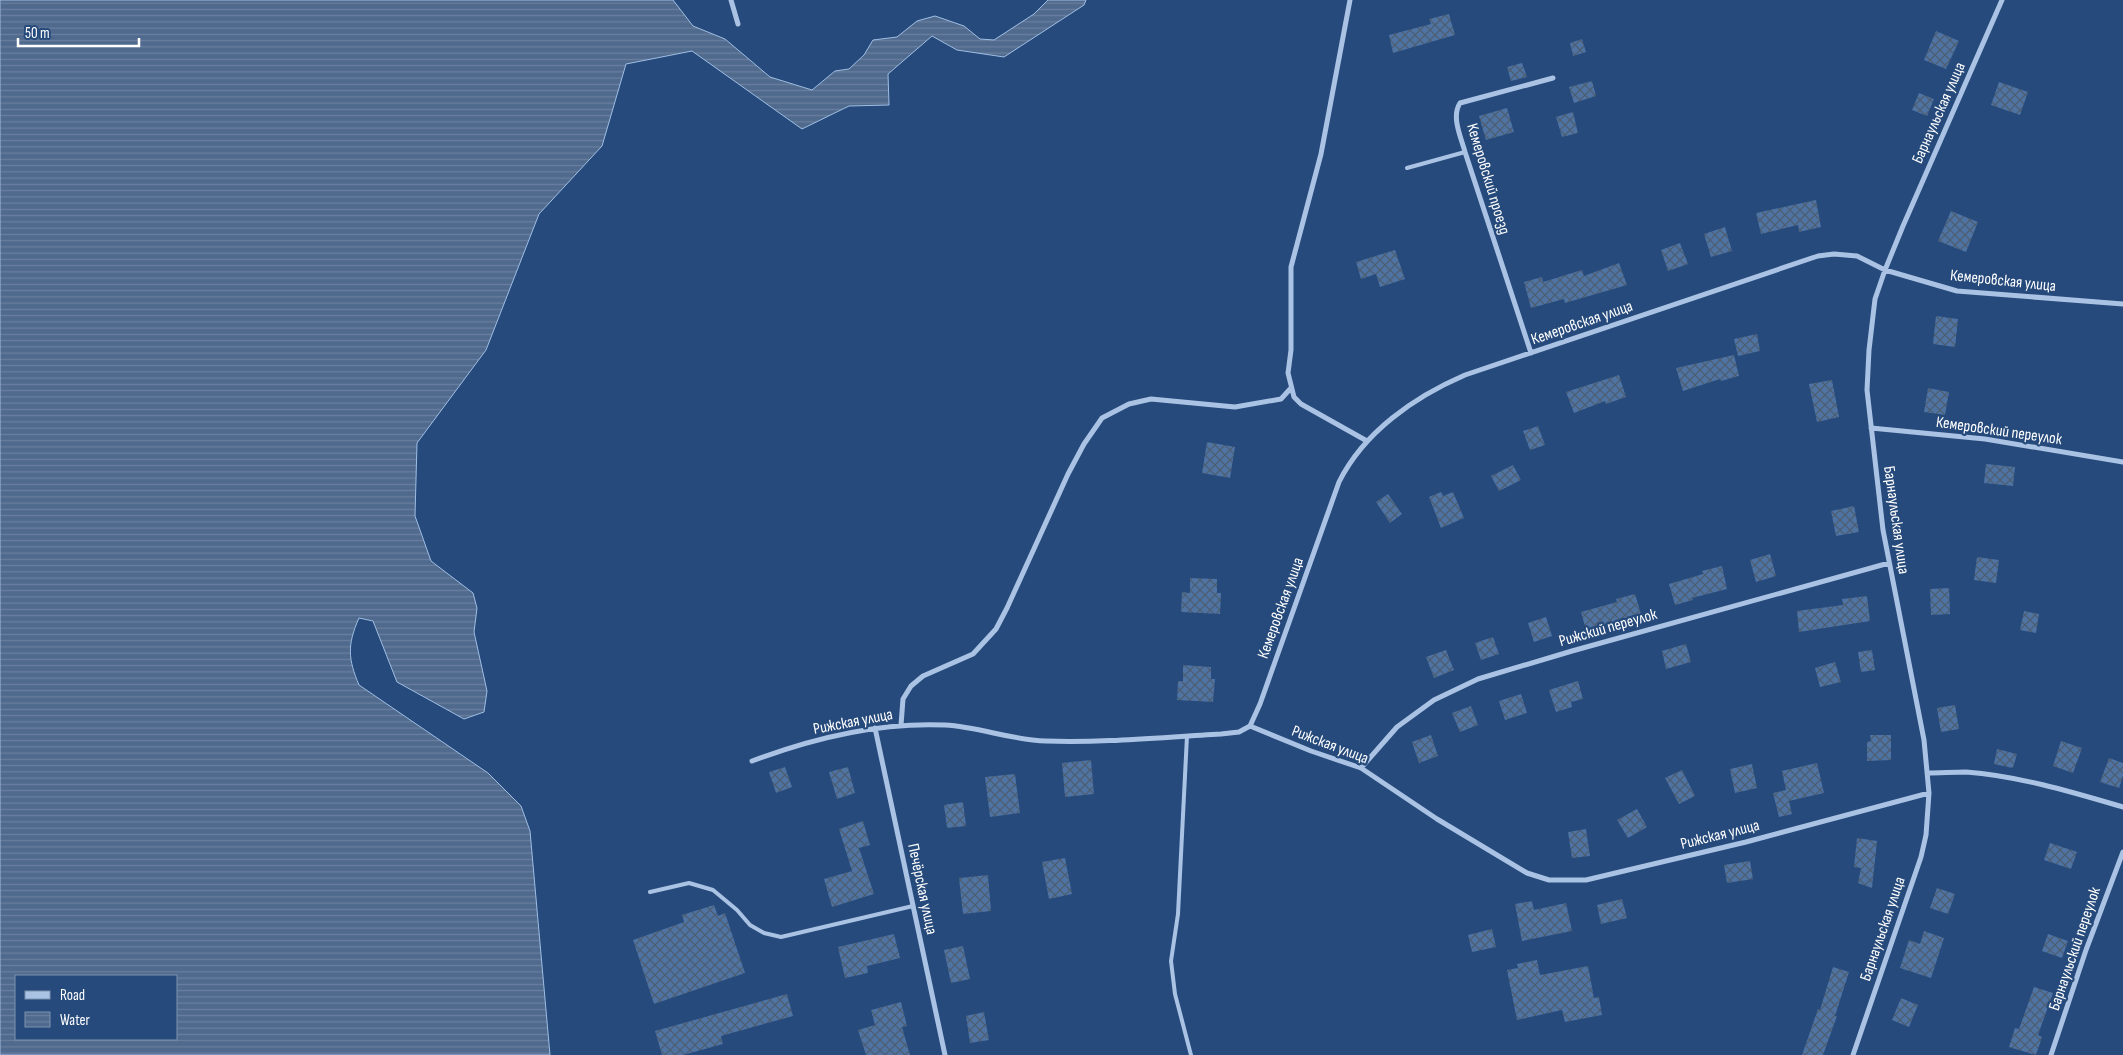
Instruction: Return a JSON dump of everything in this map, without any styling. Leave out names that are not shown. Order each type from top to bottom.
[{"type":"street","points":[[731,0],[738,24]]},
{"type":"street","points":[[1350,0],[1321,154],[1292,267],[1291,350],[1288,372],[1294,397],[1301,404],[1367,441]]},
{"type":"street","name":"Барнаульская улица","points":[[1853,1055],[1921,857],[1926,834],[1929,793],[1924,740],[1882,521],[1871,428],[1867,390],[1869,350],[1875,299],[1902,226],[2002,0]]},
{"type":"street","name":"Кемеровский проезд","points":[[1531,353],[1465,152],[1456,120],[1456,109],[1460,103],[1553,78]]},
{"type":"street","name":"Кемеровская улица","points":[[1250,726],[1339,482],[1346,469],[1367,441],[1416,401],[1440,386],[1465,375],[1818,256],[1834,254],[1857,256],[1885,270],[1957,291],[2123,304]]},
{"type":"street","points":[[901,725],[903,699],[911,686],[923,676],[972,654],[996,629],[1068,474],[1084,444],[1102,418],[1129,404],[1151,399],[1235,407],[1281,399],[1291,388]]},
{"type":"street","name":"Кемеровский переулок","points":[[1871,428],[1985,439],[2123,462]]},
{"type":"street","name":"Рижский переулок","points":[[1361,768],[1398,727],[1434,700],[1478,679],[1581,648],[1889,563]]},
{"type":"street","name":"Рижская улица","points":[[752,761],[806,744],[875,728],[901,725],[946,726],[978,730],[1017,740],[1087,742],[1239,732],[1250,726],[1311,751],[1361,768],[1445,824],[1527,873],[1550,880],[1586,880],[1746,842],[1929,793]]},
{"type":"street","name":"Печёрская улица","points":[[875,728],[945,1055]]},
{"type":"street","points":[[1928,773],[1965,772],[1997,776],[2066,790],[2123,807]]},
{"type":"street","name":"Барнаульский переулок","points":[[2052,1055],[2086,950],[2123,852]]},
{"type":"lane","points":[[1408,168],[1465,152]]},
{"type":"lane","points":[[1187,736],[1178,914],[1172,968],[1175,994],[1191,1055]]},
{"type":"lane","points":[[650,892],[689,883],[713,890],[737,910],[750,925],[764,933],[781,937],[913,906]]},
{"type":"water","points":[[0,0],[673,0],[693,26],[725,39],[770,77],[812,90],[835,71],[849,69],[864,55],[873,40],[897,37],[917,21],[935,16],[964,26],[980,39],[994,40],[1034,14],[1048,0],[1086,0],[1084,5],[1004,57],[957,50],[932,36],[888,74],[889,105],[849,106],[802,129],[692,51],[626,64],[602,146],[539,214],[486,350],[417,443],[415,516],[431,561],[473,593],[477,608],[474,632],[487,691],[484,712],[464,719],[397,682],[373,621],[359,618],[352,636],[351,659],[359,685],[488,773],[521,806],[530,831],[550,1055],[0,1055]]},
{"type":"building","points":[[1449,14],[1455,35],[1393,53],[1389,35],[1431,24],[1429,19]]},
{"type":"building","points":[[1936,31],[1959,41],[1946,69],[1924,60]]},
{"type":"building","points":[[1582,39],[1586,52],[1573,56],[1570,43]]},
{"type":"building","points":[[1522,63],[1527,77],[1511,81],[1507,67]]},
{"type":"building","points":[[1592,81],[1596,96],[1574,103],[1569,87]]},
{"type":"building","points":[[1999,82],[2028,92],[2020,115],[1991,105]]},
{"type":"building","points":[[1919,93],[1934,99],[1927,116],[1912,110]]},
{"type":"building","points":[[1507,108],[1514,132],[1486,140],[1479,116]]},
{"type":"building","points":[[1573,112],[1578,133],[1562,137],[1556,117]]},
{"type":"building","points":[[1816,200],[1821,227],[1799,232],[1798,225],[1761,234],[1756,213]]},
{"type":"building","points":[[1951,211],[1978,222],[1966,252],[1938,241]]},
{"type":"building","points":[[1725,227],[1732,251],[1711,257],[1704,234]]},
{"type":"building","points":[[1680,243],[1688,264],[1668,271],[1661,250]]},
{"type":"building","points":[[1395,250],[1405,279],[1380,287],[1376,274],[1361,279],[1356,262]]},
{"type":"building","points":[[1619,263],[1627,285],[1565,303],[1564,299],[1531,308],[1524,282],[1542,277],[1543,282],[1582,270],[1584,276]]},
{"type":"building","points":[[1936,316],[1958,319],[1955,347],[1933,344]]},
{"type":"building","points":[[1757,334],[1760,351],[1738,356],[1734,339]]},
{"type":"building","points":[[1734,355],[1739,376],[1721,381],[1720,379],[1683,391],[1676,368]]},
{"type":"building","points":[[1619,375],[1626,397],[1606,404],[1605,401],[1574,413],[1566,392]]},
{"type":"building","points":[[1832,380],[1839,417],[1817,422],[1809,384]]},
{"type":"building","points":[[1928,388],[1949,392],[1945,415],[1924,412]]},
{"type":"building","points":[[1538,426],[1545,445],[1530,450],[1523,431]]},
{"type":"building","points":[[1207,442],[1235,447],[1230,478],[1202,473]]},
{"type":"building","points":[[1986,464],[2015,467],[2013,486],[1984,483]]},
{"type":"building","points":[[1513,465],[1521,480],[1499,491],[1491,476]]},
{"type":"building","points":[[1441,492],[1443,496],[1453,492],[1464,518],[1441,528],[1429,497]]},
{"type":"building","points":[[1388,494],[1402,514],[1390,523],[1376,502]]},
{"type":"building","points":[[1854,506],[1859,532],[1836,536],[1831,511]]},
{"type":"building","points":[[1770,554],[1776,576],[1756,582],[1750,560]]},
{"type":"building","points":[[1977,557],[1999,560],[1996,583],[1974,580]]},
{"type":"building","points":[[1722,566],[1727,589],[1692,598],[1693,600],[1675,605],[1669,584],[1703,574],[1702,571]]},
{"type":"building","points":[[1190,578],[1217,579],[1217,593],[1221,593],[1220,614],[1181,612],[1182,592],[1190,593]]},
{"type":"building","points":[[1949,588],[1950,614],[1931,615],[1930,589]]},
{"type":"building","points":[[1635,594],[1641,614],[1586,630],[1581,612],[1617,602],[1616,599]]},
{"type":"building","points":[[1867,596],[1870,621],[1799,632],[1797,611],[1843,605],[1842,599]]},
{"type":"building","points":[[2024,611],[2039,614],[2036,633],[2020,630]]},
{"type":"building","points":[[1546,617],[1552,636],[1534,642],[1528,623]]},
{"type":"building","points":[[1493,637],[1499,654],[1481,660],[1475,643]]},
{"type":"building","points":[[1686,644],[1691,662],[1666,669],[1662,651]]},
{"type":"building","points":[[1446,650],[1454,670],[1434,678],[1426,657]]},
{"type":"building","points":[[1872,650],[1875,670],[1861,672],[1858,652]]},
{"type":"building","points":[[1835,662],[1841,682],[1820,687],[1815,668]]},
{"type":"building","points":[[1183,665],[1211,667],[1211,679],[1215,679],[1213,702],[1177,700],[1178,681],[1183,681]]},
{"type":"building","points":[[1578,681],[1583,699],[1571,702],[1572,707],[1556,712],[1549,690]]},
{"type":"building","points":[[1521,694],[1527,713],[1505,720],[1499,701]]},
{"type":"building","points":[[1955,705],[1959,729],[1941,732],[1937,708]]},
{"type":"building","points":[[1471,706],[1478,725],[1460,732],[1452,713]]},
{"type":"building","points":[[1431,735],[1438,756],[1419,763],[1412,742]]},
{"type":"building","points":[[1870,735],[1891,735],[1891,760],[1867,761],[1867,742],[1871,741]]},
{"type":"building","points":[[2061,741],[2082,748],[2073,773],[2053,766]]},
{"type":"building","points":[[1997,749],[2017,754],[2013,768],[1994,764]]},
{"type":"building","points":[[2109,758],[2123,763],[2123,776],[2119,788],[2100,782]]},
{"type":"building","points":[[1091,760],[1094,794],[1065,797],[1062,763]]},
{"type":"building","points":[[1817,763],[1824,793],[1789,801],[1792,814],[1779,817],[1773,793],[1786,790],[1782,771]]},
{"type":"building","points":[[1752,764],[1757,788],[1735,793],[1730,769]]},
{"type":"building","points":[[785,767],[792,787],[776,793],[769,772]]},
{"type":"building","points":[[848,767],[855,793],[837,799],[829,772]]},
{"type":"building","points":[[1682,770],[1695,796],[1679,804],[1665,778]]},
{"type":"building","points":[[1015,774],[1020,813],[990,817],[985,777]]},
{"type":"building","points":[[963,802],[966,826],[947,828],[944,805]]},
{"type":"building","points":[[1637,809],[1647,827],[1628,838],[1617,820]]},
{"type":"building","points":[[863,821],[870,845],[859,848],[874,894],[832,907],[824,879],[852,871],[839,829]]},
{"type":"building","points":[[1586,829],[1590,856],[1572,858],[1568,832]]},
{"type":"building","points":[[1857,838],[1877,841],[1872,888],[1858,883],[1861,868],[1854,867]]},
{"type":"building","points":[[2050,843],[2077,852],[2071,869],[2044,860]]},
{"type":"building","points":[[1065,858],[1072,894],[1049,899],[1042,862]]},
{"type":"building","points":[[1750,861],[1753,879],[1727,883],[1724,865]]},
{"type":"building","points":[[988,875],[991,911],[963,914],[959,878]]},
{"type":"building","points":[[1937,888],[1955,894],[1948,914],[1930,908]]},
{"type":"building","points":[[1622,899],[1627,918],[1601,924],[1597,905]]},
{"type":"building","points":[[1532,901],[1534,910],[1566,903],[1572,931],[1522,941],[1515,904]]},
{"type":"building","points":[[714,905],[718,916],[725,913],[745,973],[654,1004],[633,940],[684,922],[682,915]]},
{"type":"building","points":[[1492,929],[1496,947],[1472,952],[1468,935]]},
{"type":"building","points":[[1924,931],[1944,938],[1931,978],[1900,968],[1909,940],[1920,944]]},
{"type":"building","points":[[894,934],[900,958],[867,966],[868,973],[845,978],[838,947]]},
{"type":"building","points":[[2048,934],[2068,941],[2062,958],[2042,951]]},
{"type":"building","points":[[963,946],[970,979],[951,983],[944,950]]},
{"type":"building","points":[[1537,960],[1540,975],[1588,966],[1594,998],[1599,997],[1602,1015],[1565,1022],[1562,1010],[1517,1020],[1507,970],[1518,968],[1517,964]]},
{"type":"building","points":[[1833,967],[1849,972],[1835,1016],[1837,1016],[1823,1055],[1802,1055],[1818,1009],[1820,1010]]},
{"type":"building","points":[[2034,987],[2053,993],[2038,1035],[2042,1037],[2036,1055],[2009,1047],[2015,1028],[2019,1029]]},
{"type":"building","points":[[787,994],[793,1016],[721,1036],[723,1044],[683,1055],[662,1055],[655,1031]]},
{"type":"building","points":[[1901,998],[1918,1005],[1909,1027],[1892,1020]]},
{"type":"building","points":[[901,1002],[907,1026],[902,1027],[910,1055],[866,1055],[858,1030],[875,1025],[871,1010]]},
{"type":"building","points":[[984,1012],[989,1040],[970,1043],[966,1016]]}]
